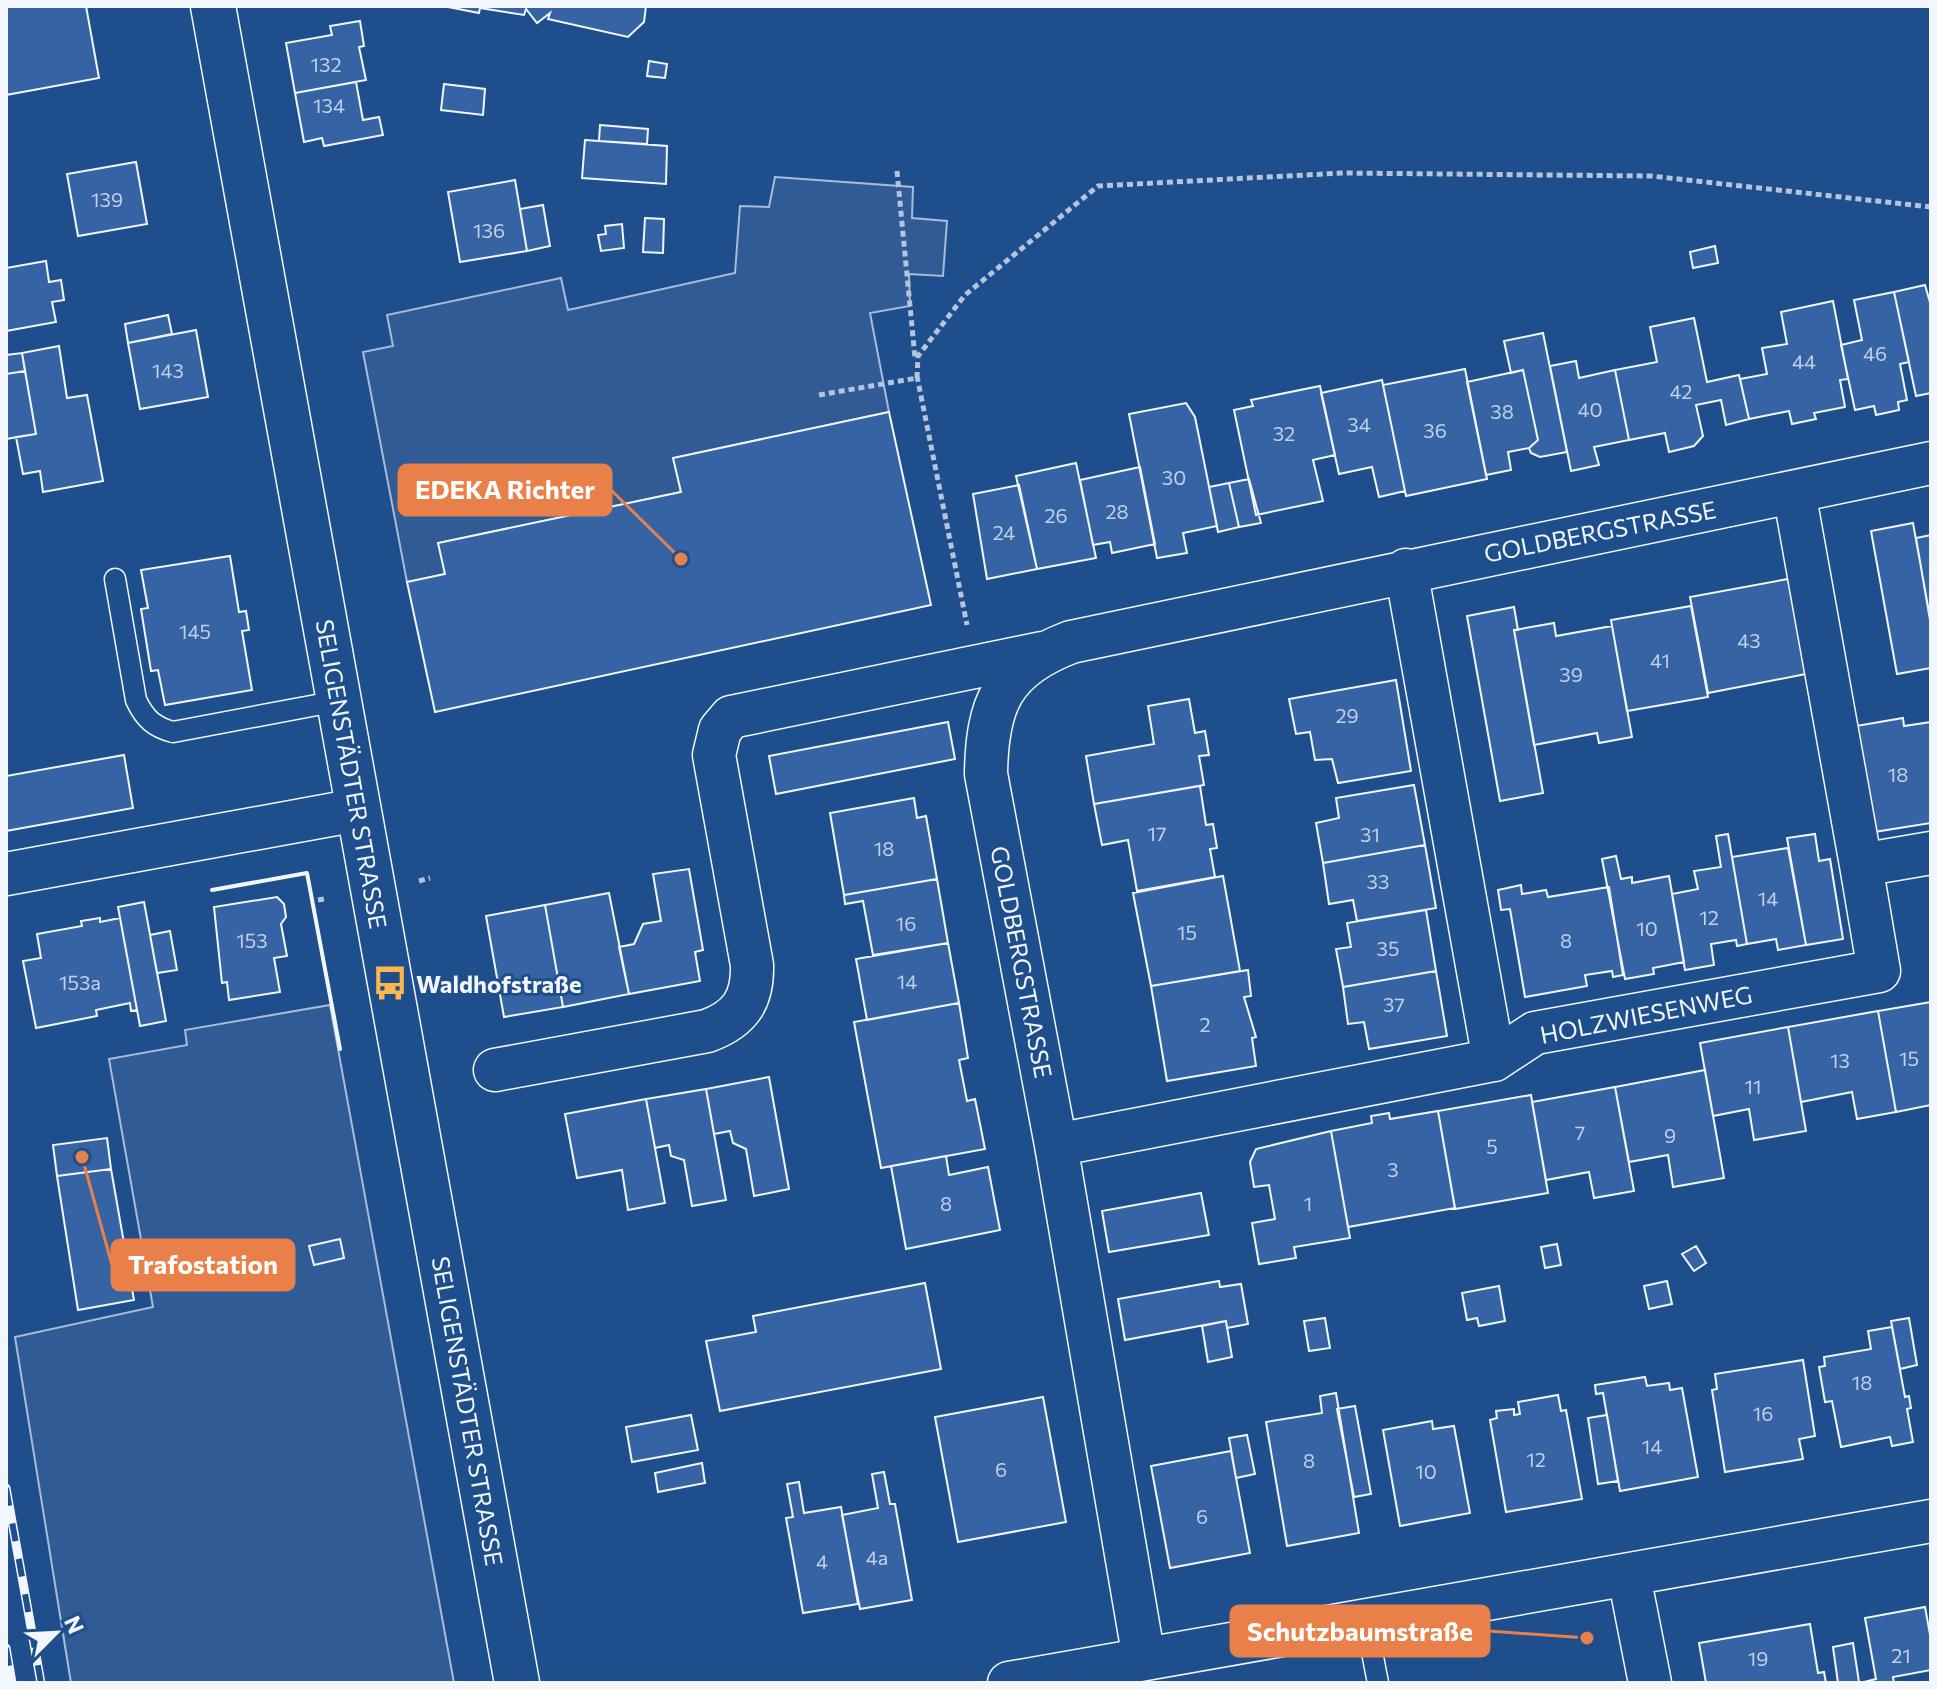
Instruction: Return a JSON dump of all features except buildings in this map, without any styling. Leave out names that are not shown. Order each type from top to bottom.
[{"type":"street","name":"SELIGENSTÄDTER STRASSE","points":[[213,6],[517,1683]]},
{"type":"street","name":"GOLDBERGSTRASSE","points":[[1144,1659],[1056,1145],[986,774],[987,732],[993,708],[1004,688],[1042,653],[1071,642],[1931,463]]},
{"type":"street","points":[[1794,492],[1861,865],[1931,853]]},
{"type":"street","points":[[1406,570],[1494,1060]]},
{"type":"street","points":[[495,1070],[707,1031],[725,1024],[740,1012],[752,985],[752,965],[714,755],[720,730],[731,717],[1042,653]]},
{"type":"street","points":[[6,874],[357,810]]},
{"type":"street","name":"HOLZWIESENWEG","points":[[1056,1145],[1494,1060],[1535,1033],[1879,971],[1861,865]]},
{"type":"street","points":[[1009,1683],[1931,1521]]},
{"type":"street","points":[[1629,1576],[1650,1683]]},
{"type":"lane","points":[[115,579],[136,700],[143,716],[158,728],[173,732],[338,701]]},
{"type":"lane","points":[[1366,1621],[1378,1683]]},
{"type":"path","points":[[897,171],[917,378],[975,665]]},
{"type":"path","points":[[917,378],[918,356],[965,295],[1098,186],[1343,173],[1651,176],[1931,207]]},
{"type":"path","points":[[819,395],[917,378]]},
{"type":"path","points":[[419,881],[430,878]]},
{"type":"shaded area","points":[[775,177],[913,187],[912,218],[947,221],[943,276],[909,274],[910,306],[870,313],[889,412],[674,458],[681,492],[439,543],[445,574],[407,582],[363,352],[393,346],[387,315],[561,278],[568,310],[735,273],[740,206],[769,207]]},
{"type":"shaded area","points":[[330,1005],[454,1683],[71,1683],[15,1337],[153,1307],[109,1059],[187,1045],[185,1030]]},
{"type":"railway","points":[[6,1488],[41,1683]]},
{"type":"railway","points":[[6,1648],[12,1683]]},
{"type":"wall","points":[[212,890],[307,873],[340,1049]]},
{"type":"place","name":"EDEKA Richter","points":[[681,559]]},
{"type":"place","name":"Waldhofstraße","points":[[390,983]]},
{"type":"place","name":"Trafostation","points":[[82,1157]]},
{"type":"place","name":"Schutzbaumstraße","points":[[1587,1638]]}]
